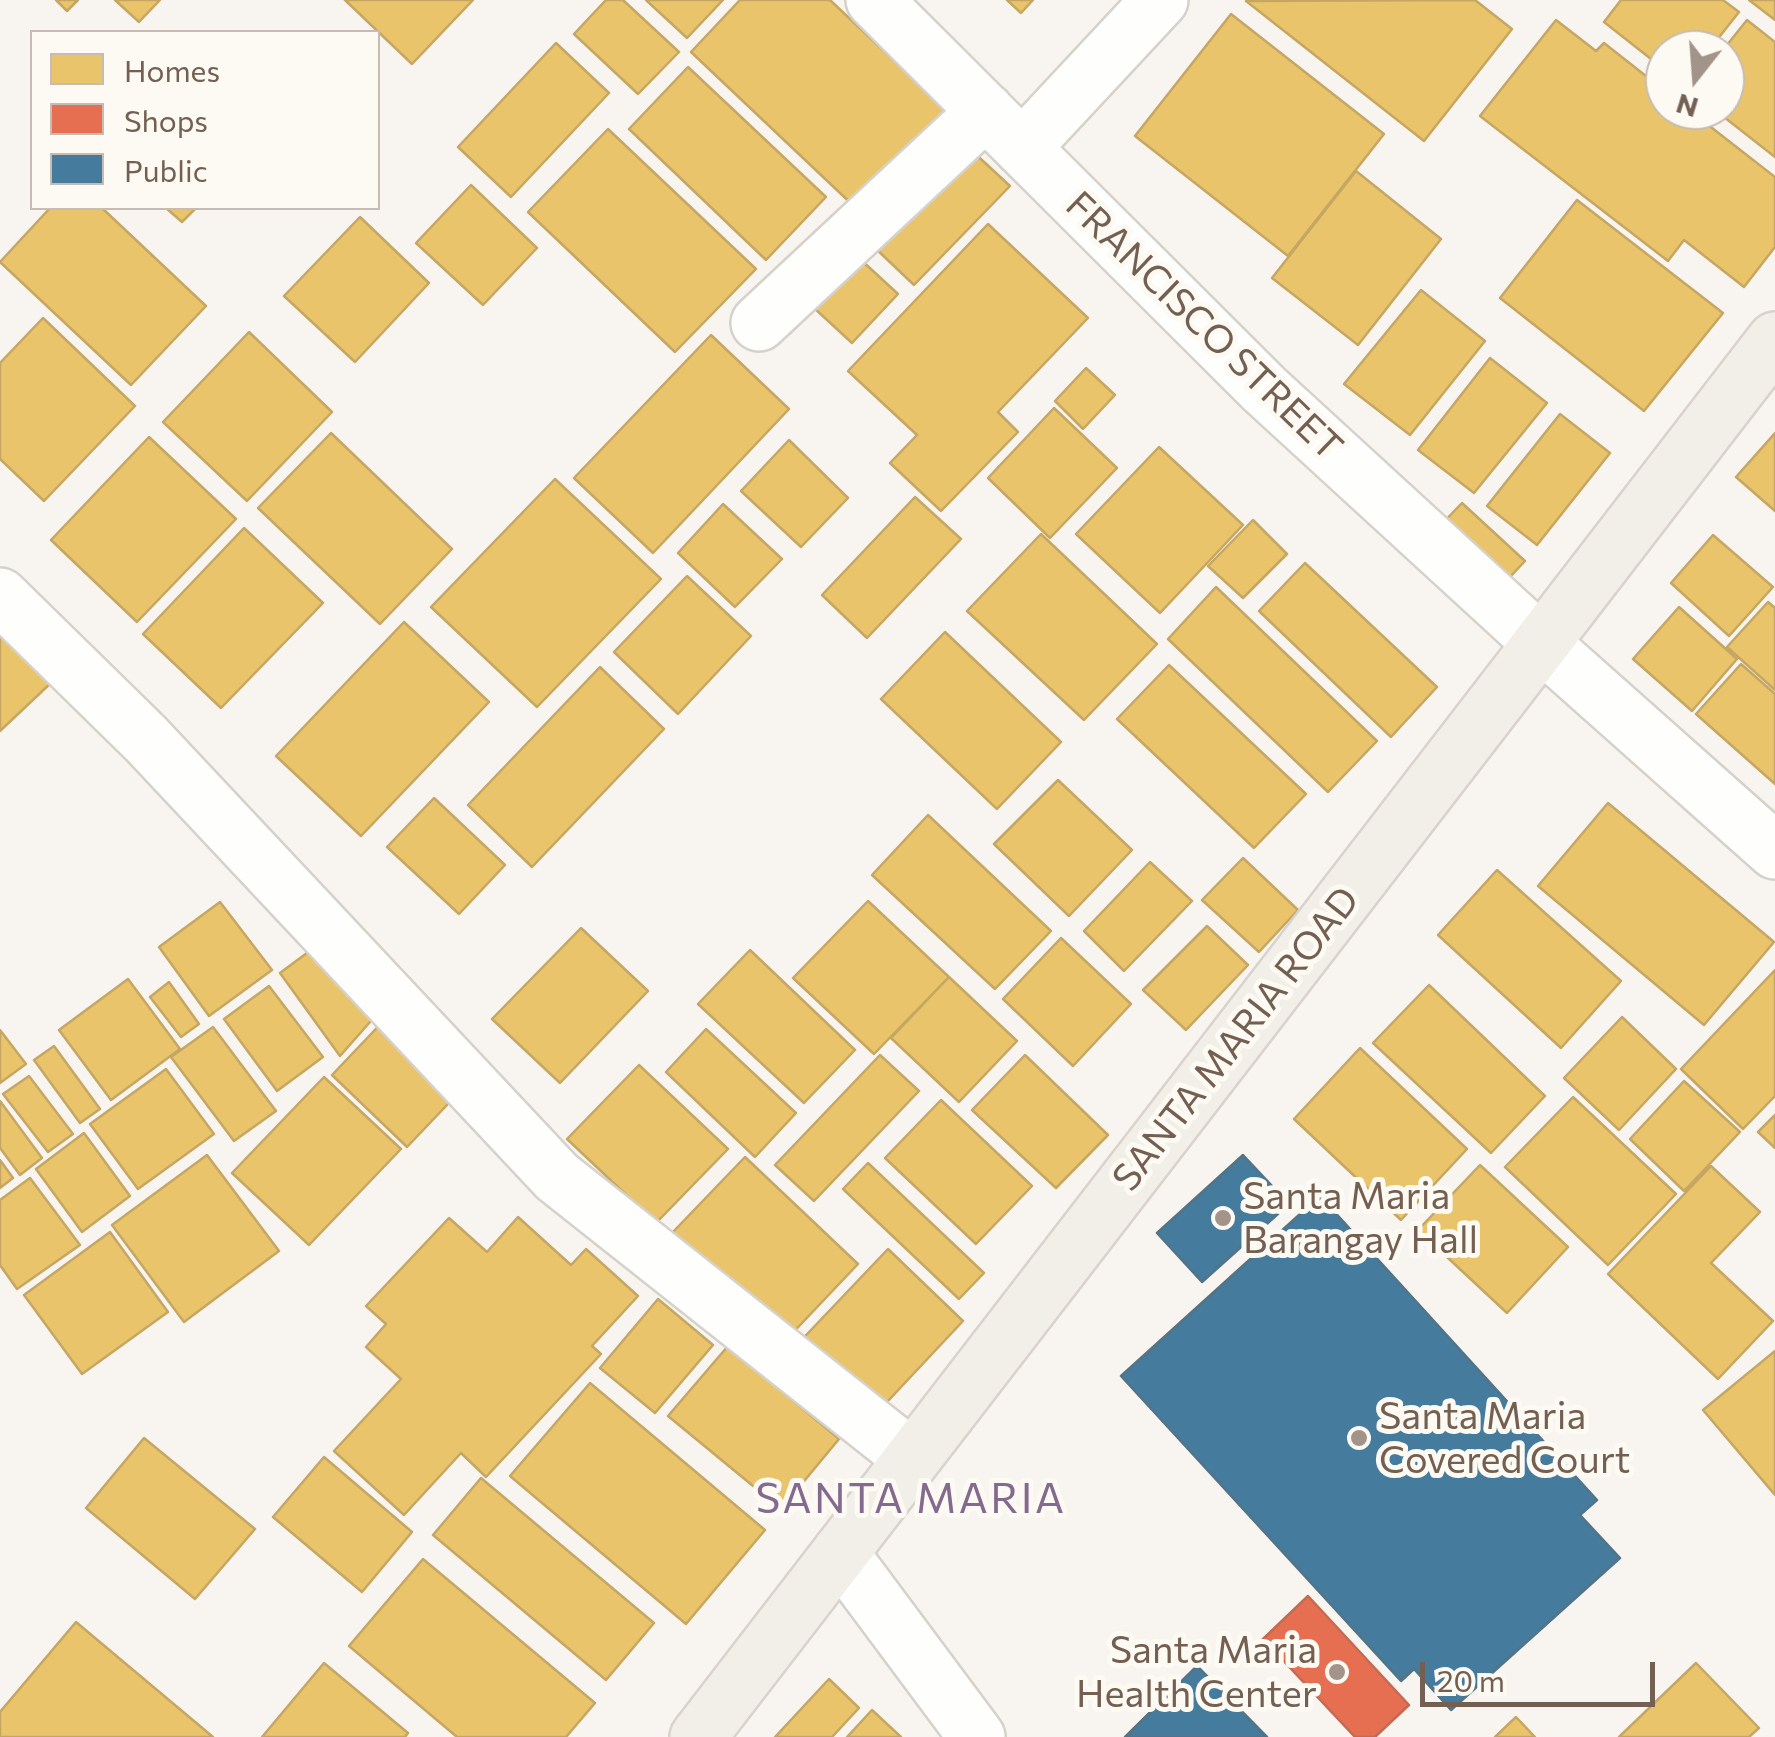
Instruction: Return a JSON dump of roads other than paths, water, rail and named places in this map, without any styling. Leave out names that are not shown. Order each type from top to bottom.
[{"type":"main road","name":"SANTA MARIA ROAD","points":[[698,1737],[1775,340]]},
{"type":"street","name":"FRANCISCO STREET","points":[[874,0],[1264,389],[1775,852]]},
{"type":"street","points":[[759,323],[1160,0]]},
{"type":"street","points":[[0,596],[146,740],[557,1176],[912,1458]]},
{"type":"street","points":[[840,1553],[977,1737]]},
{"type":"place","name":"Santa Maria Barangay Hall","points":[[1223,1218]]},
{"type":"place","name":"Santa Maria Covered Court","points":[[1359,1438]]},
{"type":"place","name":"Santa Maria Health Center","points":[[1337,1672]]},
{"type":"district","name":"SANTA MARIA","points":[[911,1499]]}]
